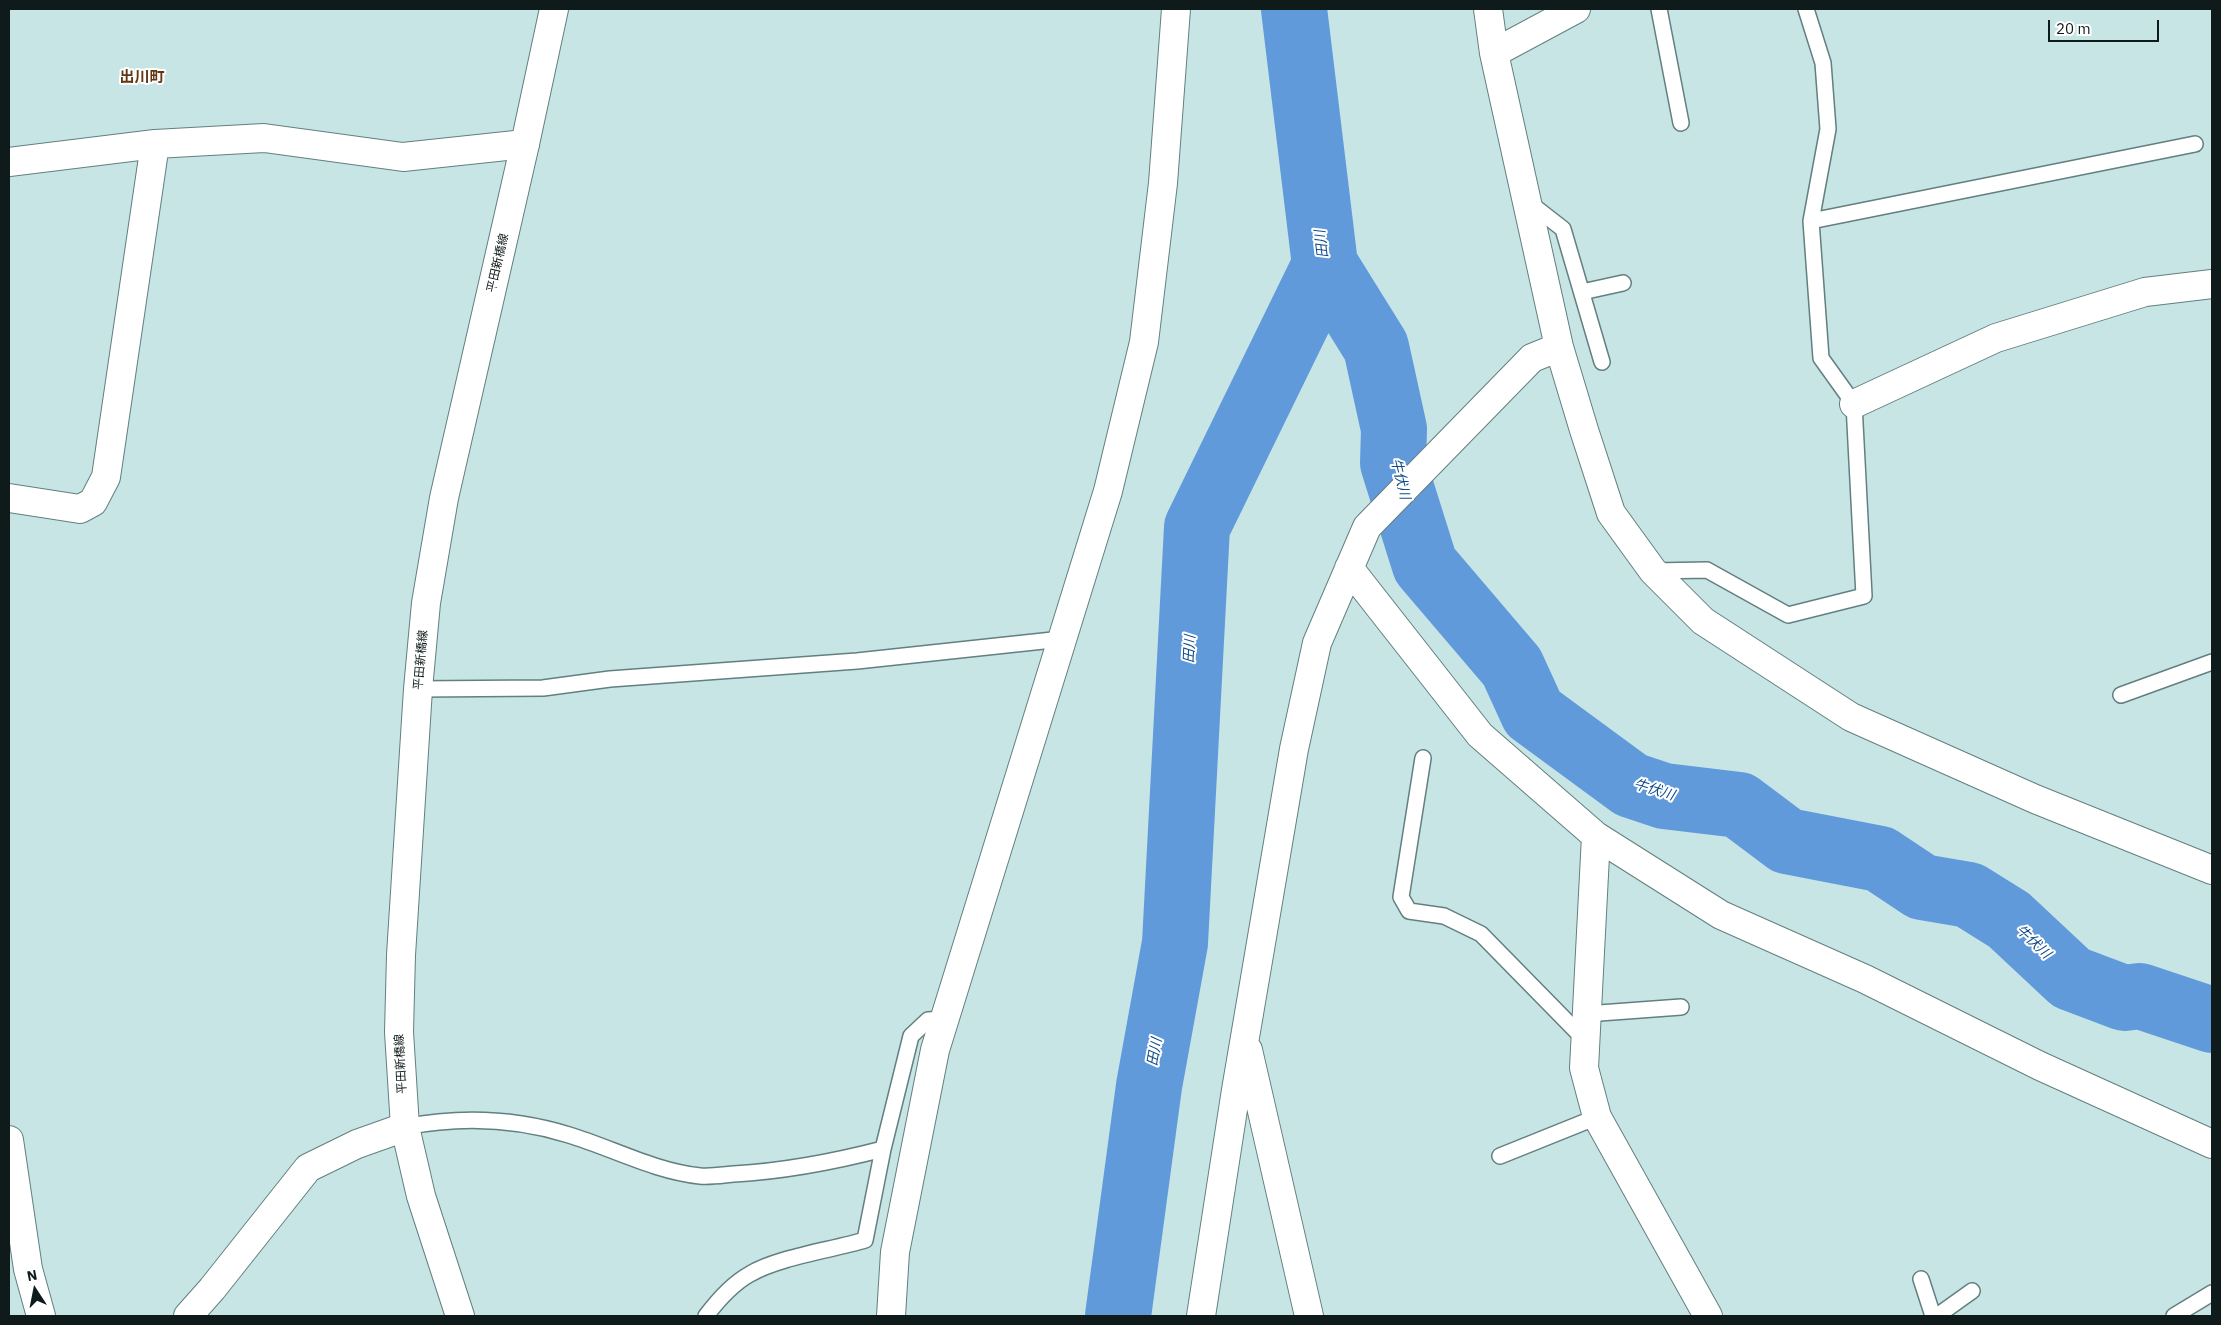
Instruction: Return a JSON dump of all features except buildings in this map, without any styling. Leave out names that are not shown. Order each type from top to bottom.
[{"type":"street","name":"平田新橋線","points":[[460,1316],[421,1196],[404,1127],[399,1032],[401,955],[418,689],[426,603],[444,498],[554,9]]},
{"type":"street","points":[[891,1316],[895,1252],[935,1050],[1108,491],[1144,342],[1163,183],[1176,9]]},
{"type":"street","points":[[1488,9],[1494,52],[1527,201],[1553,349],[1611,513],[1653,571],[1702,621],[1851,717],[2035,799],[2212,870]]},
{"type":"street","points":[[1494,52],[1576,9]]},
{"type":"street","points":[[9,162],[155,144],[264,138],[403,157],[525,144]]},
{"type":"street","points":[[9,498],[80,509],[93,502],[106,477],[155,144]]},
{"type":"street","points":[[1854,404],[1996,338],[2146,292],[2212,284]]},
{"type":"street","points":[[1201,1316],[1236,1090],[1294,749],[1315,653],[1367,527],[1532,358],[1553,349]]},
{"type":"street","points":[[1349,568],[1480,735],[1596,836],[1721,914],[1864,979],[2040,1066],[2212,1144]]},
{"type":"street","points":[[1596,836],[1584,1068],[1597,1117],[1708,1316]]},
{"type":"street","points":[[1246,1038],[1309,1316]]},
{"type":"street","points":[[188,1316],[212,1289],[308,1168],[357,1144],[404,1127]]},
{"type":"street","points":[[9,1140],[28,1269],[41,1316]]},
{"type":"lane","points":[[1659,9],[1681,123]]},
{"type":"lane","points":[[1653,571],[1707,570],[1788,615],[1864,596],[1854,404],[1821,358],[1811,221],[1828,128],[1823,63],[1806,9]]},
{"type":"lane","points":[[1811,221],[2195,144]]},
{"type":"lane","points":[[1527,201],[1563,229],[1602,362]]},
{"type":"lane","points":[[1582,292],[1623,283]]},
{"type":"lane","points":[[418,689],[543,688],[610,679],[857,661],[1062,639]]},
{"type":"lane","points":[[2121,695],[2212,662]]},
{"type":"lane","points":[[1423,758],[1401,897],[1409,911],[1444,916],[1481,934],[1586,1027],[1681,1007]]},
{"type":"lane","points":[[706,1316],[719,1298],[750,1273],[784,1261],[865,1240],[883,1149],[910,1036],[928,1020],[944,1019]]},
{"type":"lane","points":[[1500,1156],[1597,1117]]},
{"type":"lane","points":[[404,1127],[432,1122],[505,1120],[568,1135],[668,1170],[701,1176],[750,1173],[829,1164],[883,1149]]},
{"type":"lane","points":[[1921,1279],[1935,1316],[1972,1291]]},
{"type":"lane","points":[[2174,1316],[2212,1293]]},
{"type":"waterway","name":"田川","points":[[1118,1316],[1149,1086],[1175,943],[1197,527],[1325,265],[1294,9]]},
{"type":"waterway","name":"牛伏川","points":[[1325,265],[1376,347],[1394,429],[1393,463],[1425,565],[1512,667],[1533,713],[1631,785],[1664,796],[1739,805],[1787,841],[1880,859],[1922,887],[1969,895],[2009,920],[2071,978],[2124,998],[2140,996],[2212,1020]]},
{"type":"district","name":"出川町","points":[[142,78]]}]
